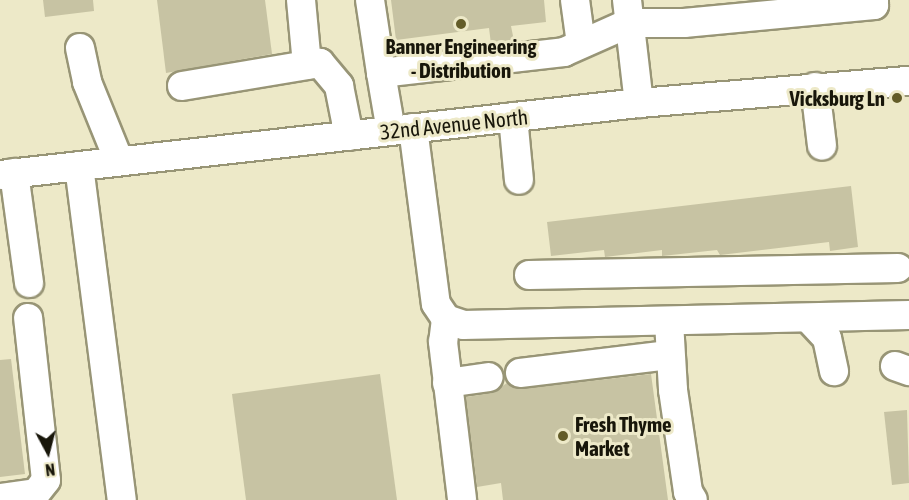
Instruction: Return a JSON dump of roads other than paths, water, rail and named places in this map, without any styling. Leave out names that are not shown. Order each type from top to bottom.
[{"type":"street","points":[[301,0],[307,65]]},
{"type":"street","points":[[370,0],[381,73],[402,130],[436,304],[446,319],[463,325],[909,315]]},
{"type":"street","points":[[575,0],[581,44]]},
{"type":"street","points":[[381,73],[564,52],[581,44],[628,11],[684,23],[874,5],[874,0]]},
{"type":"street","points":[[628,11],[639,103]]},
{"type":"street","points":[[80,48],[87,82],[119,161]]},
{"type":"street","points":[[182,86],[321,63],[339,86],[349,136]]},
{"type":"street","name":"32nd Avenue North","points":[[7,174],[639,103],[909,81]]},
{"type":"street","points":[[815,87],[822,146]]},
{"type":"street","points":[[513,117],[519,180]]},
{"type":"street","points":[[79,166],[122,500]]},
{"type":"street","points":[[7,174],[29,283]]},
{"type":"street","points":[[529,275],[898,268]]},
{"type":"street","points":[[0,498],[36,494],[46,480],[28,318]]},
{"type":"street","points":[[446,319],[442,342],[462,500]]},
{"type":"street","points":[[809,319],[827,338],[834,371]]},
{"type":"street","points":[[669,322],[669,356],[688,492],[693,500]]},
{"type":"street","points":[[520,373],[669,356]]},
{"type":"street","points":[[447,383],[489,376]]},
{"type":"place","name":"Banner Engineering - Distribution","points":[[461,24]]},
{"type":"place","name":"Vicksburg Ln","points":[[897,98]]},
{"type":"place","name":"Fresh Thyme Market","points":[[563,436]]}]
